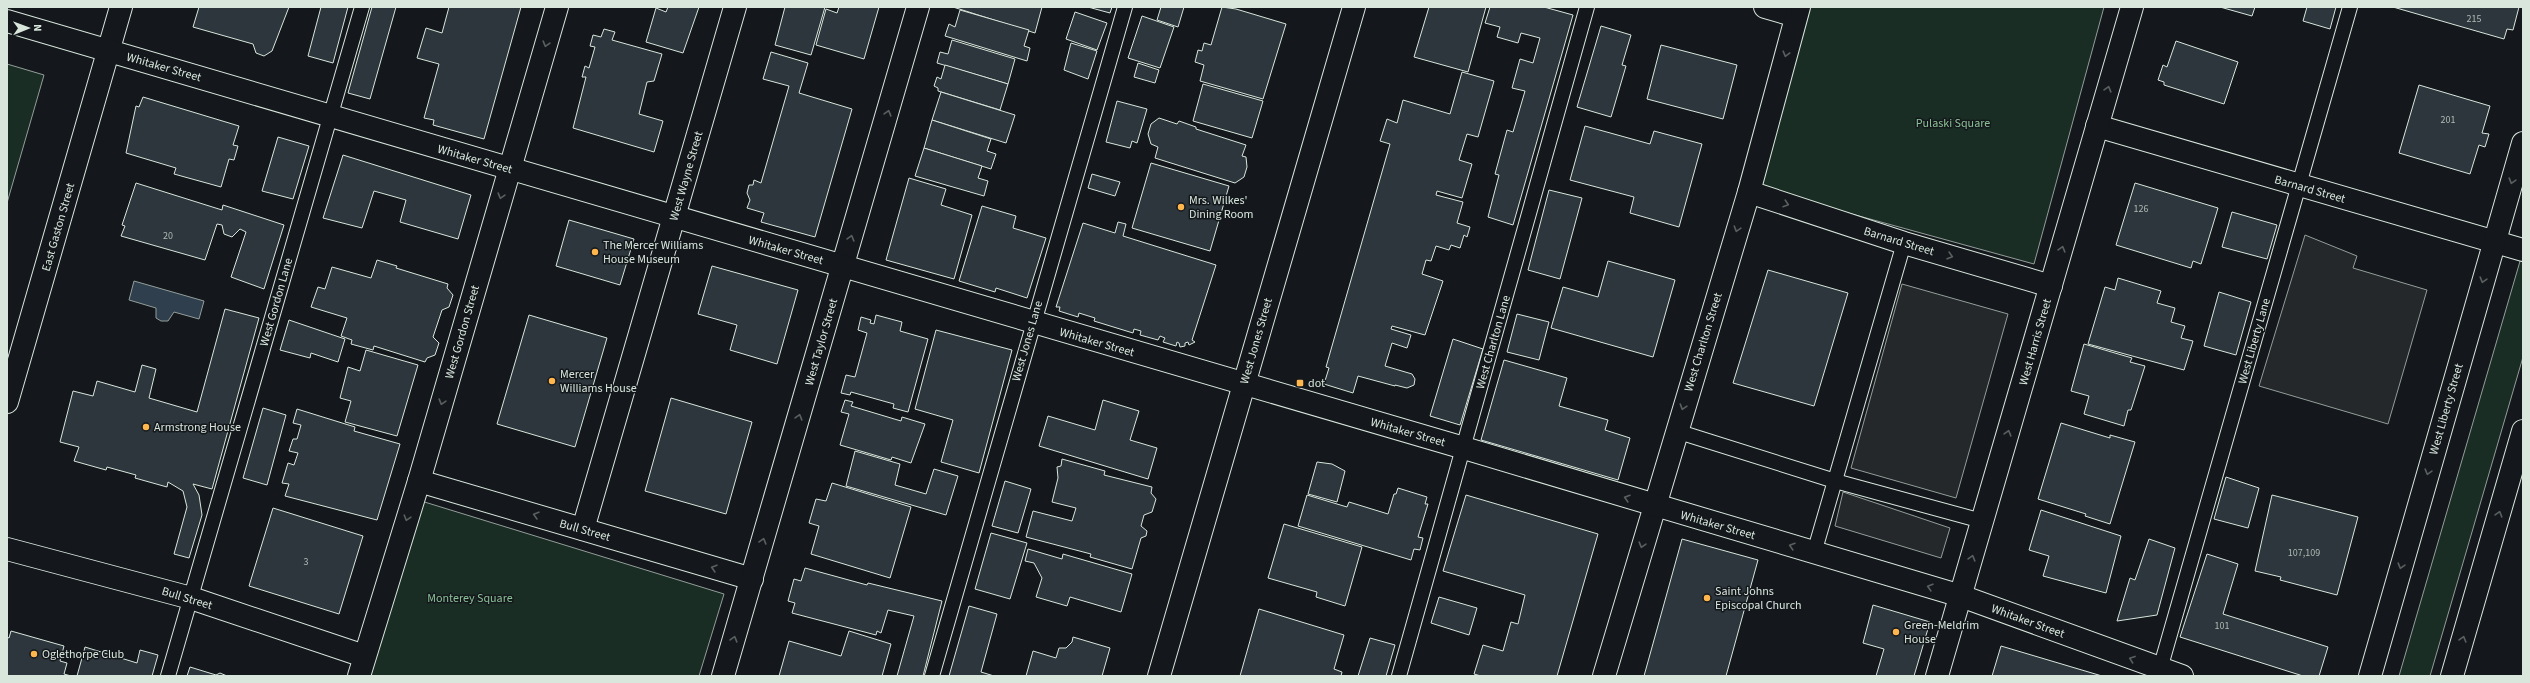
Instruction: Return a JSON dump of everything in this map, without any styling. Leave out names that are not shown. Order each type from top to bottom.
[{"type":"street","name":"East Gaston Street","points":[[7,402],[109,51],[120,7]]},
{"type":"street","name":"West Gordon Street","points":[[361,666],[419,481],[557,7]]},
{"type":"street","name":"West Wayne Street","points":[[583,529],[735,7]]},
{"type":"street","name":"West Taylor Street","points":[[723,676],[918,7]]},
{"type":"street","name":"West Jones Street","points":[[1159,676],[1354,7]]},
{"type":"street","points":[[1765,7],[1798,12]]},
{"type":"street","name":"West Harris Street","points":[[1937,676],[2132,7]]},
{"type":"street","name":"West Charlton Street","points":[[1604,676],[1676,431],[1749,192],[1798,12]]},
{"type":"street","name":"Whitaker Street","points":[[7,21],[1032,323],[1464,448],[1654,506],[1961,596],[2159,673],[2182,676]]},
{"type":"street","name":"Barnard Street","points":[[2097,126],[2494,243],[2523,250]]},
{"type":"street","name":"West Liberty Street","points":[[2370,676],[2523,144]]},
{"type":"street","name":"Barnard Street","points":[[1749,192],[1904,243],[2051,286]]},
{"type":"street","points":[[2452,676],[2523,431]]},
{"type":"street","name":"Bull Street","points":[[419,481],[752,579]]},
{"type":"street","name":"Bull Street","points":[[7,549],[191,598],[361,666]]},
{"type":"lane","name":"West Gordon Lane","points":[[168,676],[362,7]]},
{"type":"lane","name":"West Jones Lane","points":[[932,676],[1032,323],[1125,7]]},
{"type":"lane","name":"West Charlton Lane","points":[[1399,676],[1587,7]]},
{"type":"lane","name":"West Liberty Lane","points":[[2159,673],[2350,7]]},
{"type":"lane","points":[[1814,553],[1904,243]]},
{"type":"lane","points":[[1676,431],[1835,481],[1982,521]]},
{"type":"green space","name":"Pulaski Square","points":[[1807,7],[2104,7],[2034,264],[1757,188]]},
{"type":"green space","points":[[7,64],[44,75],[7,203]]},
{"type":"green space","points":[[2523,251],[2523,357],[2430,676],[2399,676]]},
{"type":"green space","name":"Monterey Square","points":[[418,500],[724,594],[699,676],[365,676]]},
{"type":"shaded area","points":[[2305,235],[2357,256],[2353,268],[2427,290],[2388,424],[2259,386]]},
{"type":"shaded area","points":[[1902,284],[2008,314],[1956,498],[1851,468]]},
{"type":"shaded area","points":[[1843,492],[1950,528],[1941,558],[1835,526]]},
{"type":"water","points":[[134,281],[204,301],[199,319],[174,312],[168,321],[161,321],[156,318],[156,308],[129,300]]},
{"type":"building","points":[[199,7],[289,7],[272,51],[264,56],[256,53],[253,44],[193,27]]},
{"type":"building","points":[[321,7],[348,7],[333,63],[308,56]]},
{"type":"building","points":[[372,7],[396,7],[370,99],[348,93]]},
{"type":"building","points":[[449,7],[521,7],[484,139],[433,125],[434,120],[424,118],[439,64],[417,58],[426,28],[442,33]]},
{"type":"building","points":[[668,7],[699,7],[683,53],[646,42],[656,8],[666,12]]},
{"type":"building","points":[[785,7],[825,7],[811,55],[775,45]]},
{"type":"building","points":[[839,7],[879,7],[864,59],[816,45],[826,9],[837,13]]},
{"type":"building","points":[[953,7],[1042,7],[1035,33]]},
{"type":"building","points":[[1088,7],[1112,7],[1110,13]]},
{"type":"building","points":[[1161,7],[1184,7],[1178,27],[1157,20]]},
{"type":"building","points":[[1222,7],[1236,9],[1286,24],[1263,99],[1200,81],[1204,65],[1195,62],[1198,50],[1202,51],[1204,43],[1211,45]]},
{"type":"building","points":[[1429,7],[1486,7],[1468,72],[1414,57]]},
{"type":"building","points":[[1490,7],[1544,7],[1573,15],[1513,225],[1488,217],[1499,175],[1495,174],[1507,130],[1513,132],[1525,91],[1512,88],[1520,59],[1533,63],[1540,38],[1521,33],[1518,43],[1497,37],[1500,27],[1485,23]]},
{"type":"building","points":[[2220,7],[2255,7],[2252,16]]},
{"type":"building","points":[[2307,7],[2336,7],[2330,29],[2303,21]]},
{"type":"building","points":[[2393,7],[2519,7],[2513,30],[2507,29],[2504,39]]},
{"type":"building","points":[[960,10],[1029,30],[1024,46],[1030,48],[1027,61],[945,36],[949,24],[955,27]]},
{"type":"building","points":[[1075,12],[1107,23],[1097,50],[1066,39]]},
{"type":"building","points":[[1142,16],[1174,27],[1160,68],[1128,58]]},
{"type":"building","points":[[1601,26],[1631,35],[1622,65],[1626,66],[1611,117],[1577,107]]},
{"type":"building","points":[[604,29],[615,32],[612,40],[662,54],[654,81],[647,82],[639,114],[663,121],[654,152],[573,128],[586,77],[582,77],[585,66],[589,68],[595,47],[590,46],[593,35],[601,37]]},
{"type":"building","points":[[952,40],[1015,59],[1008,84],[937,63],[940,52],[948,54]]},
{"type":"building","points":[[2176,41],[2238,62],[2224,104],[2164,85],[2164,82],[2158,80],[2163,65],[2167,67]]},
{"type":"building","points":[[1071,43],[1097,51],[1088,79],[1064,70]]},
{"type":"building","points":[[1661,45],[1737,65],[1723,119],[1647,99]]},
{"type":"building","points":[[771,52],[808,63],[799,93],[852,109],[815,237],[761,222],[764,213],[747,208],[750,200],[747,193],[749,185],[753,185],[754,180],[761,183],[789,86],[763,79]]},
{"type":"building","points":[[1138,63],[1159,70],[1155,83],[1134,77]]},
{"type":"building","points":[[945,65],[1008,84],[1000,110],[938,91],[938,88],[934,86],[937,77],[941,79]]},
{"type":"building","points":[[1462,72],[1494,81],[1478,137],[1467,134],[1459,160],[1472,164],[1462,198],[1437,191],[1436,195],[1463,202],[1457,223],[1470,227],[1467,237],[1464,235],[1460,248],[1451,245],[1449,250],[1436,246],[1431,261],[1426,260],[1422,274],[1443,281],[1425,335],[1392,326],[1391,329],[1411,335],[1407,348],[1392,343],[1385,366],[1412,374],[1415,379],[1414,385],[1407,388],[1358,376],[1353,393],[1324,384],[1329,368],[1326,367],[1390,144],[1380,141],[1387,119],[1397,123],[1403,100],[1450,114]]},
{"type":"building","points":[[1203,84],[1263,101],[1252,138],[1193,121]]},
{"type":"building","points":[[2419,85],[2490,106],[2482,133],[2489,134],[2485,147],[2479,145],[2470,174],[2399,153]]},
{"type":"building","points":[[941,92],[1015,115],[1006,143],[932,120]]},
{"type":"building","points":[[143,97],[239,126],[233,145],[238,146],[234,160],[229,159],[221,187],[174,174],[176,168],[126,153],[136,106],[139,107]]},
{"type":"building","points":[[1117,101],[1147,109],[1137,143],[1132,141],[1130,148],[1106,142]]},
{"type":"building","points":[[1159,118],[1177,124],[1179,121],[1196,127],[1196,129],[1246,145],[1242,156],[1246,157],[1247,167],[1244,177],[1235,183],[1155,158],[1158,147],[1151,144],[1148,134],[1151,124]]},
{"type":"building","points":[[932,120],[991,139],[987,151],[996,154],[991,169],[924,148]]},
{"type":"building","points":[[1585,126],[1650,144],[1654,131],[1702,144],[1679,227],[1630,213],[1634,197],[1570,180]]},
{"type":"building","points":[[278,137],[309,146],[293,199],[262,191]]},
{"type":"building","points":[[924,148],[982,166],[978,178],[988,181],[984,196],[915,176]]},
{"type":"building","points":[[343,155],[471,195],[458,239],[400,222],[406,200],[374,191],[362,228],[323,218]]},
{"type":"building","name":"Mrs. Wilkes' Dining Room","points":[[1151,163],[1229,186],[1210,251],[1132,228]]},
{"type":"building","points":[[1092,174],[1120,182],[1115,196],[1088,188]]},
{"type":"building","points":[[909,178],[946,189],[941,205],[972,215],[954,279],[886,260]]},
{"type":"building","points":[[136,183],[222,210],[223,205],[284,225],[264,289],[231,277],[246,232],[240,229],[232,237],[224,234],[222,225],[217,224],[205,260],[121,236],[125,226],[122,225]]},
{"type":"building","points":[[2135,183],[2218,208],[2201,264],[2193,261],[2191,268],[2116,245]]},
{"type":"building","points":[[1549,190],[1582,198],[1560,279],[1528,270]]},
{"type":"building","points":[[982,206],[1016,216],[1013,228],[1046,238],[1027,298],[996,288],[995,292],[959,281]]},
{"type":"building","points":[[2232,212],[2277,225],[2267,259],[2222,247]]},
{"type":"building","name":"The Mercer Williams House Museum","points":[[569,220],[634,239],[620,285],[556,266]]},
{"type":"building","points":[[1118,222],[1126,224],[1123,236],[1216,265],[1192,340],[1195,342],[1189,345],[1188,342],[1185,343],[1185,346],[1180,347],[1179,343],[1177,342],[1176,346],[1163,342],[1165,338],[1160,336],[1158,340],[1140,335],[1141,331],[1134,329],[1133,333],[1094,321],[1095,318],[1079,313],[1078,317],[1059,311],[1060,307],[1056,307],[1083,223],[1115,233]]},
{"type":"building","points":[[377,260],[397,266],[396,268],[448,284],[447,288],[453,295],[449,307],[442,310],[433,337],[439,343],[435,355],[427,358],[425,362],[374,346],[373,350],[351,344],[352,340],[341,336],[347,318],[311,307],[318,287],[325,289],[332,267],[371,278]]},
{"type":"building","points":[[1608,261],[1675,280],[1653,357],[1551,328],[1563,287],[1598,297]]},
{"type":"building","points":[[712,266],[798,290],[777,364],[730,350],[737,325],[698,314]]},
{"type":"building","points":[[1768,270],[1848,293],[1814,406],[1733,383]]},
{"type":"building","points":[[2118,278],[2161,291],[2157,303],[2175,308],[2171,322],[2185,326],[2181,338],[2193,341],[2184,370],[2088,344],[2105,287],[2115,290]]},
{"type":"building","points":[[2219,292],[2251,302],[2236,355],[2204,346]]},
{"type":"building","name":"Armstrong House","points":[[225,309],[259,318],[212,489],[193,484],[199,495],[202,515],[189,558],[174,554],[187,507],[183,491],[168,482],[167,487],[135,478],[136,475],[107,467],[106,470],[74,461],[79,447],[60,442],[73,391],[93,396],[97,381],[135,392],[142,365],[156,369],[149,398],[197,412]]},
{"type":"building","points":[[1517,314],[1549,322],[1539,360],[1507,352]]},
{"type":"building","name":"Mercer Williams House","points":[[529,315],[607,338],[575,447],[497,424]]},
{"type":"building","points":[[876,315],[902,322],[900,331],[928,339],[908,412],[893,408],[894,404],[851,392],[850,395],[841,393],[846,375],[855,377],[867,333],[858,330],[861,317],[871,320],[870,323],[874,324]]},
{"type":"building","points":[[289,320],[345,339],[338,362],[311,353],[310,358],[280,350]]},
{"type":"building","points":[[936,330],[1012,350],[979,473],[941,462],[953,420],[915,409]]},
{"type":"building","points":[[1453,339],[1483,349],[1460,425],[1430,416]]},
{"type":"building","points":[[2084,344],[2132,358],[2130,362],[2145,366],[2131,410],[2128,410],[2124,426],[2084,414],[2089,396],[2071,391]]},
{"type":"building","points":[[366,350],[418,365],[397,436],[345,422],[351,401],[340,398],[348,367],[360,371]]},
{"type":"building","points":[[1504,360],[1567,378],[1559,406],[1608,420],[1605,430],[1630,438],[1618,480],[1481,440]]},
{"type":"building","points":[[671,398],[752,422],[726,514],[645,491]]},
{"type":"building","points":[[845,400],[853,402],[851,406],[901,421],[902,417],[925,424],[911,463],[892,457],[891,460],[840,445],[849,414],[841,412]]},
{"type":"building","points":[[1103,400],[1139,411],[1130,440],[1157,448],[1148,479],[1039,446],[1048,416],[1095,430]]},
{"type":"building","points":[[263,408],[286,415],[267,485],[243,478]]},
{"type":"building","points":[[297,409],[355,427],[354,431],[400,444],[377,520],[285,496],[289,484],[282,483],[288,463],[294,465],[298,453],[289,451],[293,439],[297,439],[301,425],[293,423]]},
{"type":"building","points":[[2061,423],[2110,438],[2110,435],[2135,442],[2110,524],[2085,516],[2086,514],[2038,499]]},
{"type":"building","points":[[855,451],[900,464],[895,485],[926,494],[934,469],[958,476],[946,515],[846,486]]},
{"type":"building","points":[[1062,459],[1105,471],[1104,475],[1152,487],[1151,493],[1156,499],[1152,512],[1144,515],[1141,526],[1147,531],[1146,536],[1141,538],[1132,569],[1090,557],[1091,554],[1026,537],[1033,511],[1072,521],[1076,508],[1052,502],[1058,478],[1057,467],[1061,466]]},
{"type":"building","points":[[1317,462],[1332,464],[1345,471],[1337,502],[1308,494]]},
{"type":"building","points":[[2226,477],[2259,488],[2248,528],[2214,519]]},
{"type":"building","points":[[1005,481],[1031,489],[1018,533],[992,526]]},
{"type":"building","points":[[832,483],[911,507],[890,578],[811,554],[819,526],[809,523],[816,499],[826,501]]},
{"type":"building","points":[[1398,488],[1427,497],[1425,504],[1428,504],[1418,537],[1423,538],[1420,550],[1414,549],[1411,560],[1298,526],[1307,495],[1347,507],[1349,502],[1388,514],[1394,494],[1396,494]]},
{"type":"building","points":[[1466,495],[1598,534],[1557,676],[1481,676],[1474,674],[1483,645],[1503,651],[1511,622],[1518,624],[1525,595],[1443,571]]},
{"type":"building","points":[[2272,495],[2358,517],[2337,595],[2280,580],[2281,577],[2255,571]]},
{"type":"building","points":[[273,508],[363,536],[339,614],[249,586]]},
{"type":"building","points":[[2041,510],[2121,536],[2106,593],[2043,576],[2049,556],[2029,550]]},
{"type":"building","points":[[1284,524],[1362,547],[1345,606],[1316,597],[1317,592],[1268,578]]},
{"type":"building","points":[[991,533],[1027,543],[1010,599],[975,589]]},
{"type":"building","name":"Saint Johns Episcopal Church","points":[[1682,539],[1758,560],[1726,676],[1644,676]]},
{"type":"building","points":[[2149,539],[2175,548],[2157,615],[2117,621],[2130,578],[2135,580]]},
{"type":"building","points":[[1028,549],[1062,559],[1063,554],[1132,574],[1121,612],[1070,597],[1067,606],[1036,597],[1042,578],[1034,563],[1025,561]]},
{"type":"building","points":[[2207,554],[2238,564],[2223,614],[2328,647],[2319,676],[2303,676],[2180,637]]},
{"type":"building","points":[[805,568],[867,585],[868,583],[942,601],[923,676],[897,676],[914,616],[888,610],[881,633],[877,631],[876,635],[792,613],[795,603],[788,601],[794,579],[801,581]]},
{"type":"building","points":[[1439,597],[1477,608],[1469,635],[1431,623]]},
{"type":"building","name":"Green-Meldrim House","points":[[1873,605],[1930,622],[1914,676],[1876,676],[1884,649],[1863,643]]},
{"type":"building","points":[[969,606],[997,614],[981,672],[994,676],[949,676]]},
{"type":"building","points":[[1259,609],[1344,635],[1334,669],[1342,672],[1341,676],[1240,676]]},
{"type":"building","name":"Oglethorpe Club","points":[[11,631],[64,646],[60,661],[67,663],[64,674],[71,676],[7,676],[7,637],[9,638]]},
{"type":"building","points":[[849,631],[891,644],[882,676],[779,676],[789,641],[841,656]]},
{"type":"building","points":[[1073,637],[1110,648],[1102,676],[1026,676],[1033,651],[1056,658],[1059,648],[1066,648],[1072,642]]},
{"type":"building","points":[[1370,638],[1395,645],[1386,676],[1358,676]]},
{"type":"building","points":[[2001,646],[2102,676],[1992,676]]},
{"type":"building","name":"Oglethorpe Club","points":[[85,647],[137,663],[140,650],[158,655],[152,676],[77,676]]},
{"type":"building","points":[[190,667],[216,675],[220,673],[227,676],[187,676]]},
{"type":"place","name":"Mrs. Wilkes' Dining Room","points":[[1181,207]]},
{"type":"place","name":"The Mercer Williams House Museum","points":[[595,252]]},
{"type":"place","name":"Mercer Williams House","points":[[552,381]]},
{"type":"place","name":"dot","points":[[1300,383]]},
{"type":"place","name":"Armstrong House","points":[[146,427]]},
{"type":"place","name":"Saint Johns Episcopal Church","points":[[1707,598]]},
{"type":"place","name":"Green-Meldrim House","points":[[1896,632]]},
{"type":"place","name":"Oglethorpe Club","points":[[34,654]]}]
